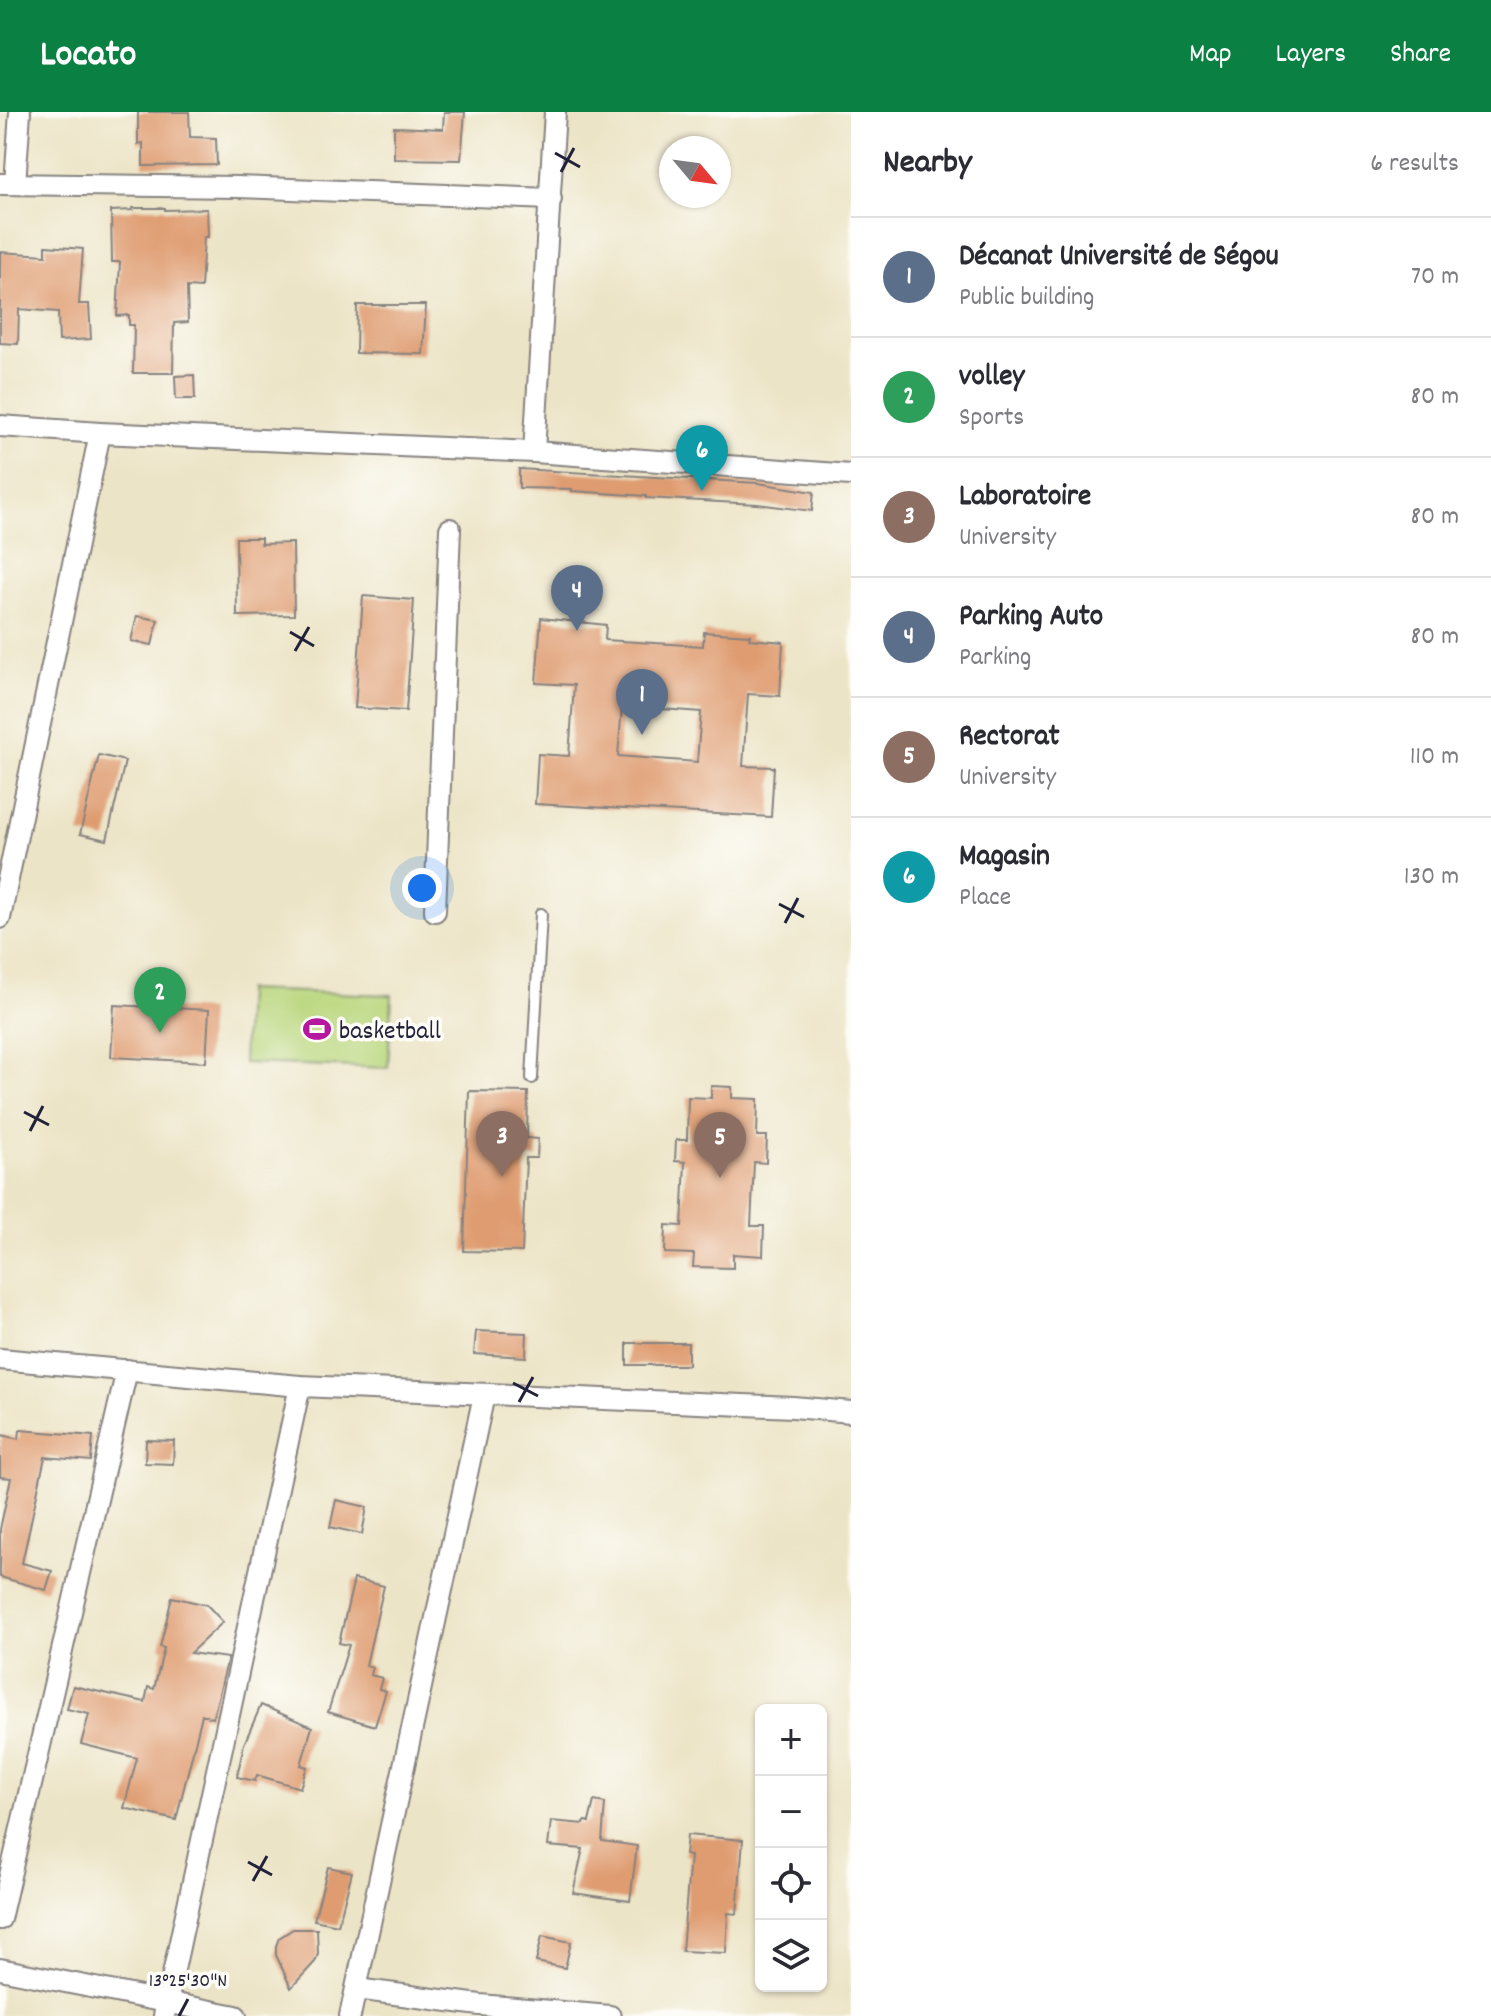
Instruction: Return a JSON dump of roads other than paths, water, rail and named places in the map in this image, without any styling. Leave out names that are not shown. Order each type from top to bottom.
[{"type":"street","points":[[20,112],[8,184],[237,187],[551,199]]},
{"type":"street","points":[[534,452],[555,112]]},
{"type":"street","points":[[0,426],[534,452],[851,475]]},
{"type":"street","points":[[0,918],[100,433]]},
{"type":"street","points":[[435,911],[450,529]]},
{"type":"street","points":[[0,1359],[300,1386],[851,1412]]},
{"type":"street","points":[[0,1919],[127,1370]]},
{"type":"street","points":[[165,2010],[300,1386]]},
{"type":"street","points":[[350,2016],[484,1395]]},
{"type":"street","points":[[0,1969],[165,2010],[236,2016]]},
{"type":"street","points":[[356,1989],[479,2011],[610,2016]]},
{"type":"lane","points":[[532,1078],[541,914]]},
{"type":"place","name":"Magasin","points":[[702,491]]},
{"type":"place","name":"Parking Auto","points":[[577,631]]},
{"type":"place","name":"Décanat Université de Ségou","points":[[642,735]]},
{"type":"place","name":"basketball","points":[[317,1029]]},
{"type":"place","name":"volley","points":[[160,1033]]},
{"type":"place","name":"Laboratoire","points":[[502,1177]]},
{"type":"place","name":"Rectorat","points":[[720,1178]]}]
